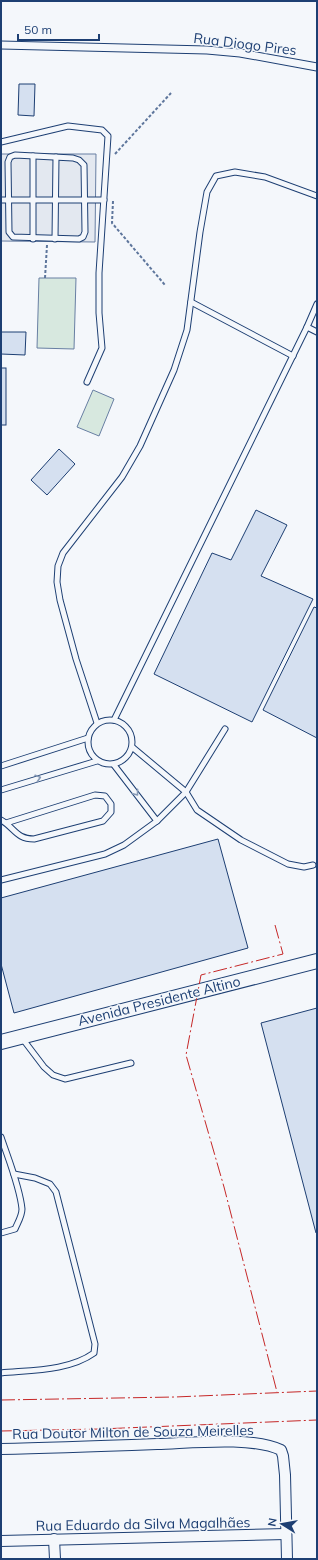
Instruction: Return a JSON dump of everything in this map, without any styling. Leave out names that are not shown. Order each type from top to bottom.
[{"type":"main road","name":"Avenida Presidente Altino","points":[[1,1042],[317,961]]},
{"type":"street","name":"Rua Diogo Pires","points":[[1,44],[214,50],[240,53],[317,67]]},
{"type":"street","name":"Rua Doutor Milton de Souza Meirelles","points":[[1,1449],[223,1442],[260,1443],[272,1446],[281,1450],[283,1456],[285,1475],[286,1534]]},
{"type":"street","name":"Rua Eduardo da Silva Magalhães","points":[[1,1541],[286,1534]]},
{"type":"street","points":[[286,1534],[287,1559]]},
{"type":"street","points":[[54,1539],[56,1559]]},
{"type":"lane","points":[[1,142],[68,126],[102,130],[108,136],[99,273],[99,313],[102,348],[87,382]]},
{"type":"lane","points":[[15,155],[56,157],[79,160],[84,165],[85,232],[83,237],[78,239],[55,239],[13,237],[9,232],[8,162],[10,157],[15,155]]},
{"type":"lane","points":[[33,156],[33,238]]},
{"type":"lane","points":[[55,239],[56,157]]},
{"type":"lane","points":[[97,723],[76,659],[60,600],[57,582],[58,566],[63,553],[122,477],[140,446],[174,370],[187,330],[207,192],[216,176],[235,172],[265,177],[317,196]]},
{"type":"lane","points":[[1,200],[104,200]]},
{"type":"lane","points":[[191,302],[293,356]]},
{"type":"lane","points":[[114,720],[293,356],[317,304]]},
{"type":"lane","points":[[307,327],[317,332]]},
{"type":"lane","points":[[106,720],[114,720],[129,730],[132,738],[132,747],[128,755],[122,761],[114,765],[105,765],[97,761],[91,755],[87,747],[88,738],[91,730],[97,723],[106,720]]},
{"type":"lane","points":[[1,880],[105,854],[124,845],[158,821],[186,792],[225,729]]},
{"type":"lane","points":[[1,766],[88,738]]},
{"type":"lane","points":[[132,747],[186,792],[197,810],[241,840],[288,864],[304,867],[313,865]]},
{"type":"lane","points":[[1,790],[97,761]]},
{"type":"lane","points":[[114,765],[158,821]]},
{"type":"lane","points":[[95,796],[105,796],[111,804],[111,812],[103,821],[34,839],[26,839],[18,835],[4,821],[95,796]]},
{"type":"lane","points":[[21,1037],[44,1067],[53,1075],[64,1079],[131,1063]]},
{"type":"lane","points":[[1,1137],[14,1174],[22,1209],[15,1229],[1,1233]]},
{"type":"lane","points":[[1,1373],[60,1366],[87,1358],[94,1353],[95,1344],[56,1192],[50,1184],[35,1178],[14,1174]]},
{"type":"path","points":[[113,155],[171,92]]},
{"type":"path","points":[[113,200],[112,223],[165,285]]},
{"type":"path","points":[[45,278],[48,242]]},
{"type":"shaded area","points":[[1,154],[96,154],[95,242],[1,241]]},
{"type":"shaded area","points":[[39,278],[76,278],[74,349],[37,348]]},
{"type":"shaded area","points":[[93,390],[114,399],[99,436],[77,427]]},
{"type":"building","points":[[19,84],[35,84],[34,116],[18,115]]},
{"type":"building","points":[[1,332],[26,332],[25,355],[1,354]]},
{"type":"building","points":[[1,368],[6,368],[6,425],[1,425]]},
{"type":"building","points":[[59,449],[75,464],[47,495],[31,480]]},
{"type":"building","points":[[256,510],[287,525],[261,576],[313,599],[252,722],[154,674],[212,553],[231,560]]},
{"type":"building","points":[[314,607],[317,608],[317,738],[263,710]]},
{"type":"building","points":[[218,839],[248,948],[14,1013],[1,964],[1,898]]},
{"type":"building","points":[[317,1008],[317,1233],[316,1233],[261,1023]]},
{"type":"power","points":[[275,925],[283,954],[201,975],[186,1055],[224,1187],[277,1392]]},
{"type":"power","points":[[1,1400],[175,1397],[317,1391]]},
{"type":"power","points":[[1,1431],[100,1429],[317,1420]]}]
